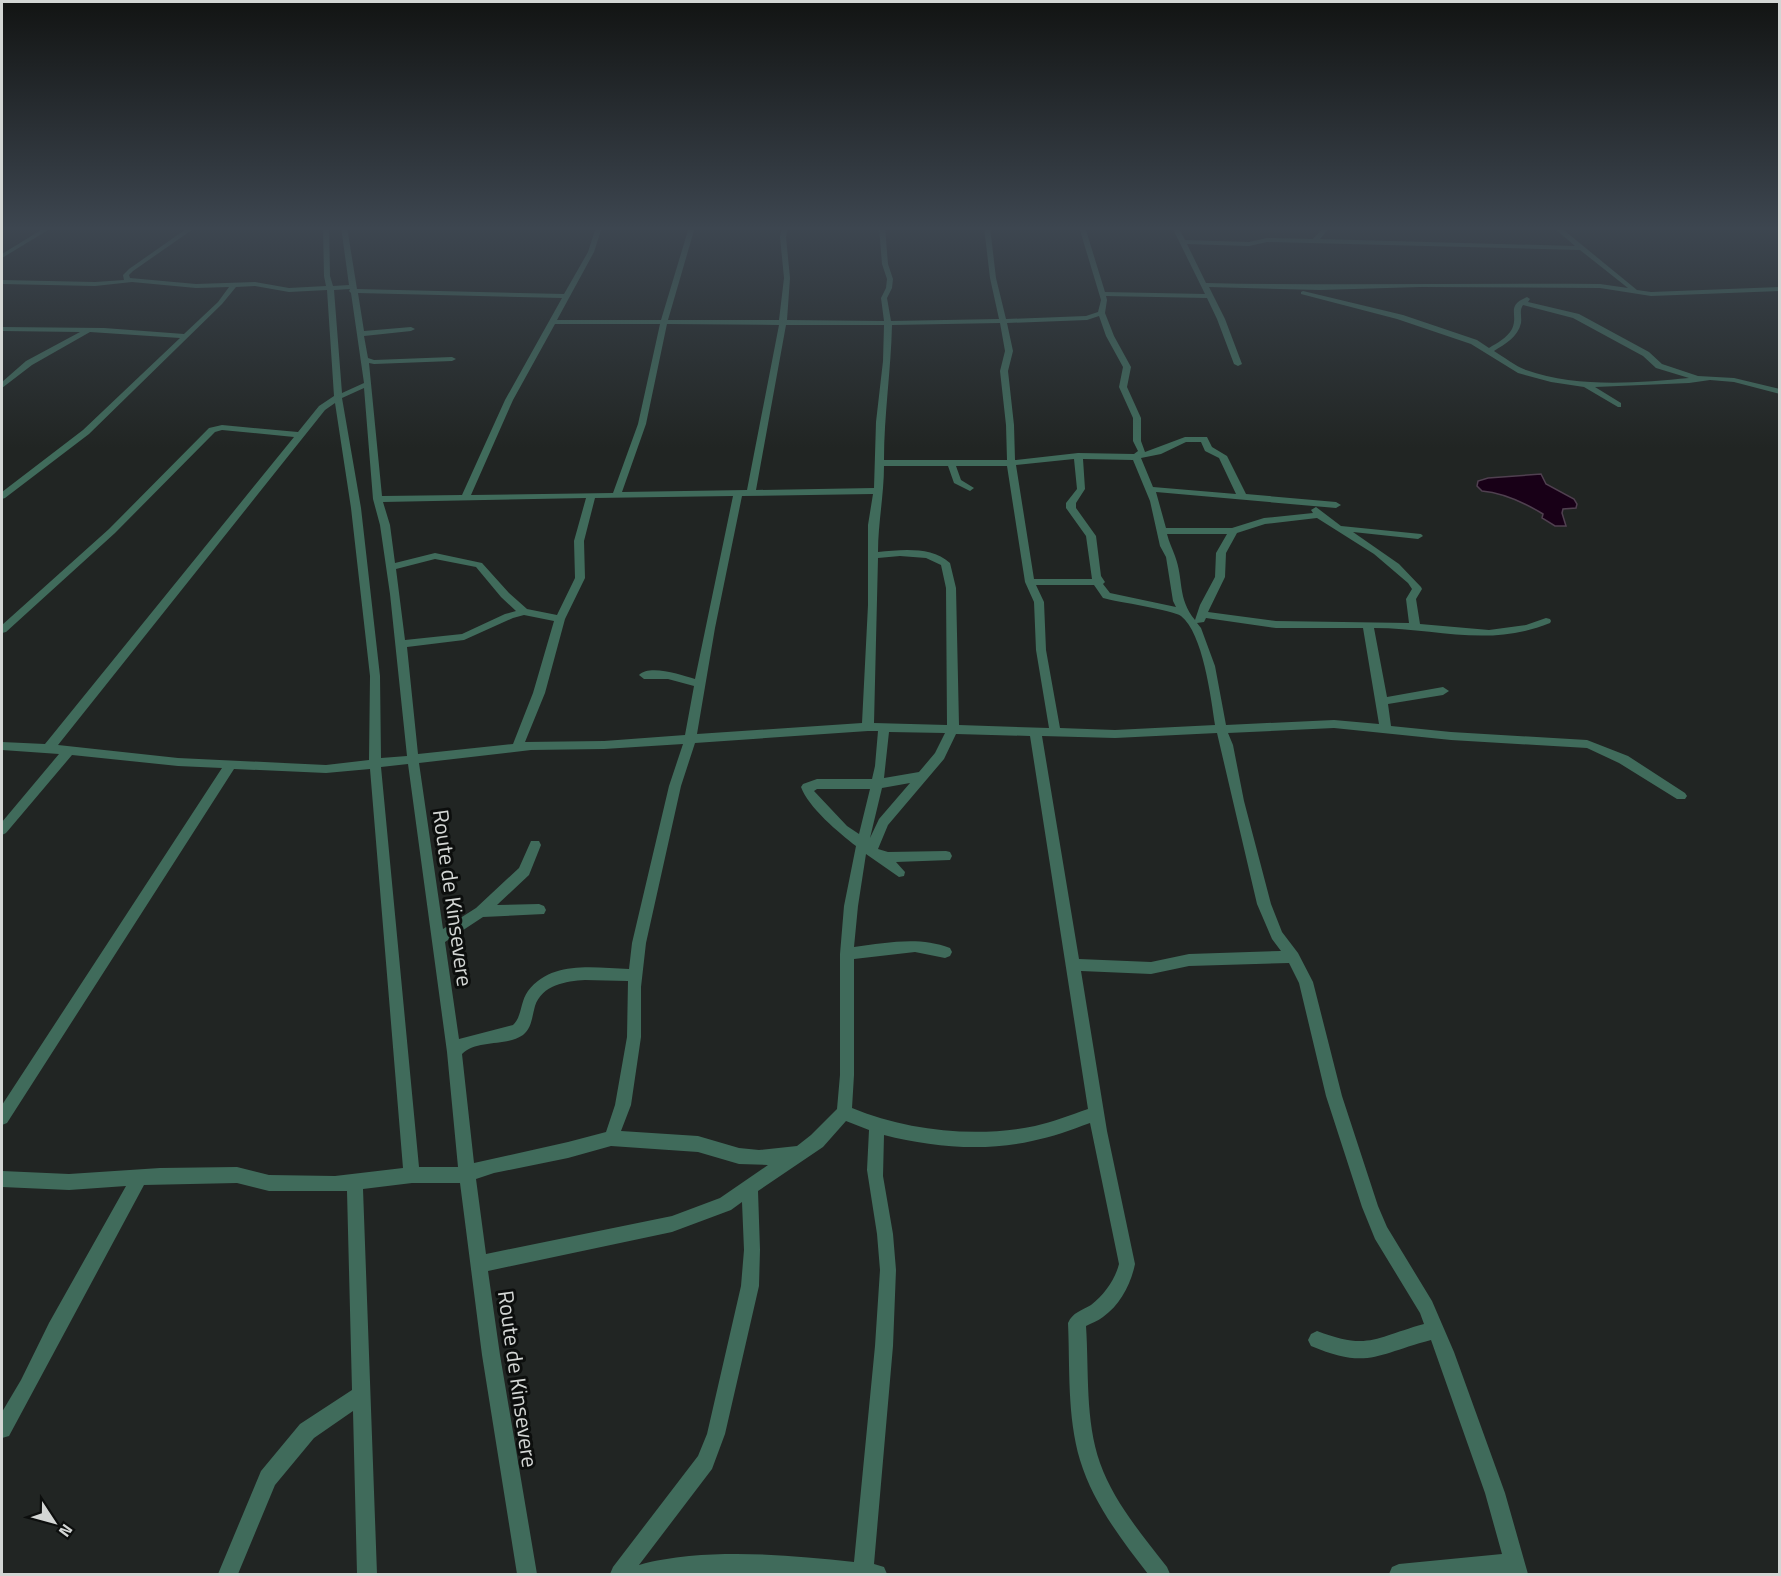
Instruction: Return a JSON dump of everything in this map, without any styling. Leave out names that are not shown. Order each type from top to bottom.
[{"type":"street","points":[[2,496],[86,432],[222,301]]},
{"type":"street","points":[[331,301],[338,398],[356,508],[375,676],[375,762],[412,1175]]},
{"type":"street","name":"Route de Kinsevere","points":[[354,301],[368,384],[378,499],[392,567],[413,761],[442,982],[454,1052],[467,1175],[491,1355],[527,1575]]},
{"type":"street","points":[[465,498],[506,406],[564,301]]},
{"type":"street","points":[[616,496],[633,455],[642,424],[670,301]]},
{"type":"street","points":[[751,494],[785,301]]},
{"type":"street","points":[[868,727],[873,605],[872,555],[881,463],[880,422],[887,361],[888,322],[884,301]]},
{"type":"street","points":[[998,301],[1009,351],[1004,371],[1010,425],[1011,463],[1030,582],[1039,602],[1041,650],[1055,732]]},
{"type":"street","points":[[1104,301],[1101,314],[1127,367],[1123,387],[1137,418],[1137,441],[1142,451],[1136,457]]},
{"type":"street","points":[[1211,301],[1238,364]]},
{"type":"street","points":[[1335,301],[1474,342],[1525,373],[1557,382],[1585,385],[1689,381],[1696,378]]},
{"type":"street","points":[[1488,351],[1510,337],[1517,324],[1515,312],[1524,301]]},
{"type":"street","points":[[1521,302],[1576,316],[1646,354],[1659,366],[1696,378],[1742,382],[1779,392]]},
{"type":"street","points":[[553,322],[1002,321],[1068,320],[1101,314]]},
{"type":"street","points":[[360,333],[411,328]]},
{"type":"street","points":[[2,329],[185,336]]},
{"type":"street","points":[[1434,329],[1440,337],[1437,340]]},
{"type":"street","points":[[2,386],[29,363],[88,331]]},
{"type":"street","points":[[364,359],[374,363],[452,359]]},
{"type":"street","points":[[48,749],[322,408],[368,384]]},
{"type":"street","points":[[1585,385],[1618,405]]},
{"type":"street","points":[[2,630],[112,531],[212,430],[222,427],[300,435]]},
{"type":"street","points":[[881,463],[1011,463],[1078,456],[1136,457],[1158,452],[1185,440],[1204,439],[1208,449],[1223,456],[1242,496]]},
{"type":"street","points":[[1078,456],[1081,489],[1071,502],[1071,508],[1093,539],[1095,571],[1103,593],[1107,596],[1183,612]]},
{"type":"street","points":[[1136,457],[1151,489],[1161,531],[1171,557],[1178,601],[1183,612],[1196,628],[1215,686],[1221,729],[1227,745],[1238,801],[1264,904],[1277,935],[1293,957],[1306,981],[1334,1096],[1370,1208],[1381,1233],[1426,1307],[1436,1330],[1491,1483],[1516,1569],[1399,1575]]},
{"type":"street","points":[[951,462],[957,481],[970,488]]},
{"type":"street","points":[[1151,489],[1336,505]]},
{"type":"street","points":[[378,499],[878,491]]},
{"type":"street","points":[[611,1138],[623,1105],[634,1037],[636,975],[642,926],[675,786],[690,740],[738,495]]},
{"type":"street","points":[[516,748],[539,693],[560,620],[580,578],[579,541],[591,496]]},
{"type":"street","points":[[1310,502],[1327,523],[1381,554],[1412,582],[1417,589],[1411,599],[1415,627]]},
{"type":"street","points":[[1161,531],[1233,531],[1264,522],[1319,515]]},
{"type":"street","points":[[1339,528],[1418,536]]},
{"type":"street","points":[[1196,628],[1220,577],[1221,553],[1233,531]]},
{"type":"street","points":[[480,1264],[672,1224],[725,1204],[827,1133],[844,1112],[847,1075],[847,954],[851,906],[871,849],[884,822],[940,756],[953,729],[951,588],[945,563],[930,555],[872,555]]},
{"type":"street","points":[[392,567],[435,556],[479,565],[505,595],[524,612]]},
{"type":"street","points":[[1030,582],[1100,582]]},
{"type":"street","points":[[401,648],[403,644],[414,642],[464,637],[509,616],[524,612],[560,620]]},
{"type":"street","points":[[1203,614],[1238,621],[1273,624],[1368,625],[1515,632],[1528,630],[1546,621]]},
{"type":"street","points":[[1368,625],[1384,701],[1385,728]]},
{"type":"street","points":[[644,675],[668,675],[700,684]]},
{"type":"street","points":[[1384,701],[1443,691]]},
{"type":"street","points":[[2,746],[69,750],[178,762],[326,769],[516,748],[690,740],[868,727],[1115,734],[1334,724],[1451,736],[1587,744],[1599,747],[1616,756],[1681,796]]},
{"type":"street","points":[[871,849],[884,727]]},
{"type":"street","points":[[1035,731],[1096,1113],[1127,1264],[1120,1284],[1098,1310],[1077,1323],[1085,1435],[1090,1460],[1099,1483],[1160,1575]]},
{"type":"street","points":[[2,830],[69,750]]},
{"type":"street","points":[[2,1118],[230,765]]},
{"type":"street","points":[[899,872],[836,822],[809,793],[807,787],[817,783],[877,784],[922,776]]},
{"type":"street","points":[[438,939],[481,912],[525,871],[535,845]]},
{"type":"street","points":[[871,849],[895,859],[924,854],[946,856]]},
{"type":"street","points":[[481,912],[514,909],[539,910]]},
{"type":"street","points":[[847,954],[915,946],[945,952]]},
{"type":"street","points":[[1072,965],[1151,968],[1189,960],[1293,957]]},
{"type":"street","points":[[454,1052],[457,1048],[473,1042],[510,1034],[519,1029],[525,1022],[529,1002],[556,977],[636,975]]},
{"type":"street","points":[[844,1112],[877,1126],[920,1134],[996,1138],[1042,1131],[1096,1113]]},
{"type":"street","points":[[863,1574],[870,1488],[884,1373],[888,1267],[884,1217],[875,1175],[877,1126]]},
{"type":"street","points":[[2,1179],[69,1182],[237,1175],[269,1183],[355,1183],[412,1175],[467,1175],[475,1170],[494,1165],[611,1138],[698,1144],[739,1156],[759,1158],[801,1153]]},
{"type":"street","points":[[2,1429],[139,1178]]},
{"type":"street","points":[[355,1183],[367,1575]]},
{"type":"street","points":[[620,1575],[705,1462],[716,1434],[750,1286],[752,1250],[750,1187]]},
{"type":"street","points":[[1317,1340],[1335,1348],[1371,1352],[1413,1335],[1436,1330]]},
{"type":"street","points":[[228,1575],[268,1478],[307,1431],[361,1395]]},
{"type":"street","points":[[642,1575],[720,1565],[760,1564],[808,1566],[877,1575]]},
{"type":"shaded area","points":[[1541,474],[1546,484],[1574,499],[1577,504],[1576,508],[1563,509],[1566,526],[1555,526],[1542,518],[1543,514],[1529,506],[1506,496],[1482,491],[1477,486],[1478,481],[1488,478]]}]
